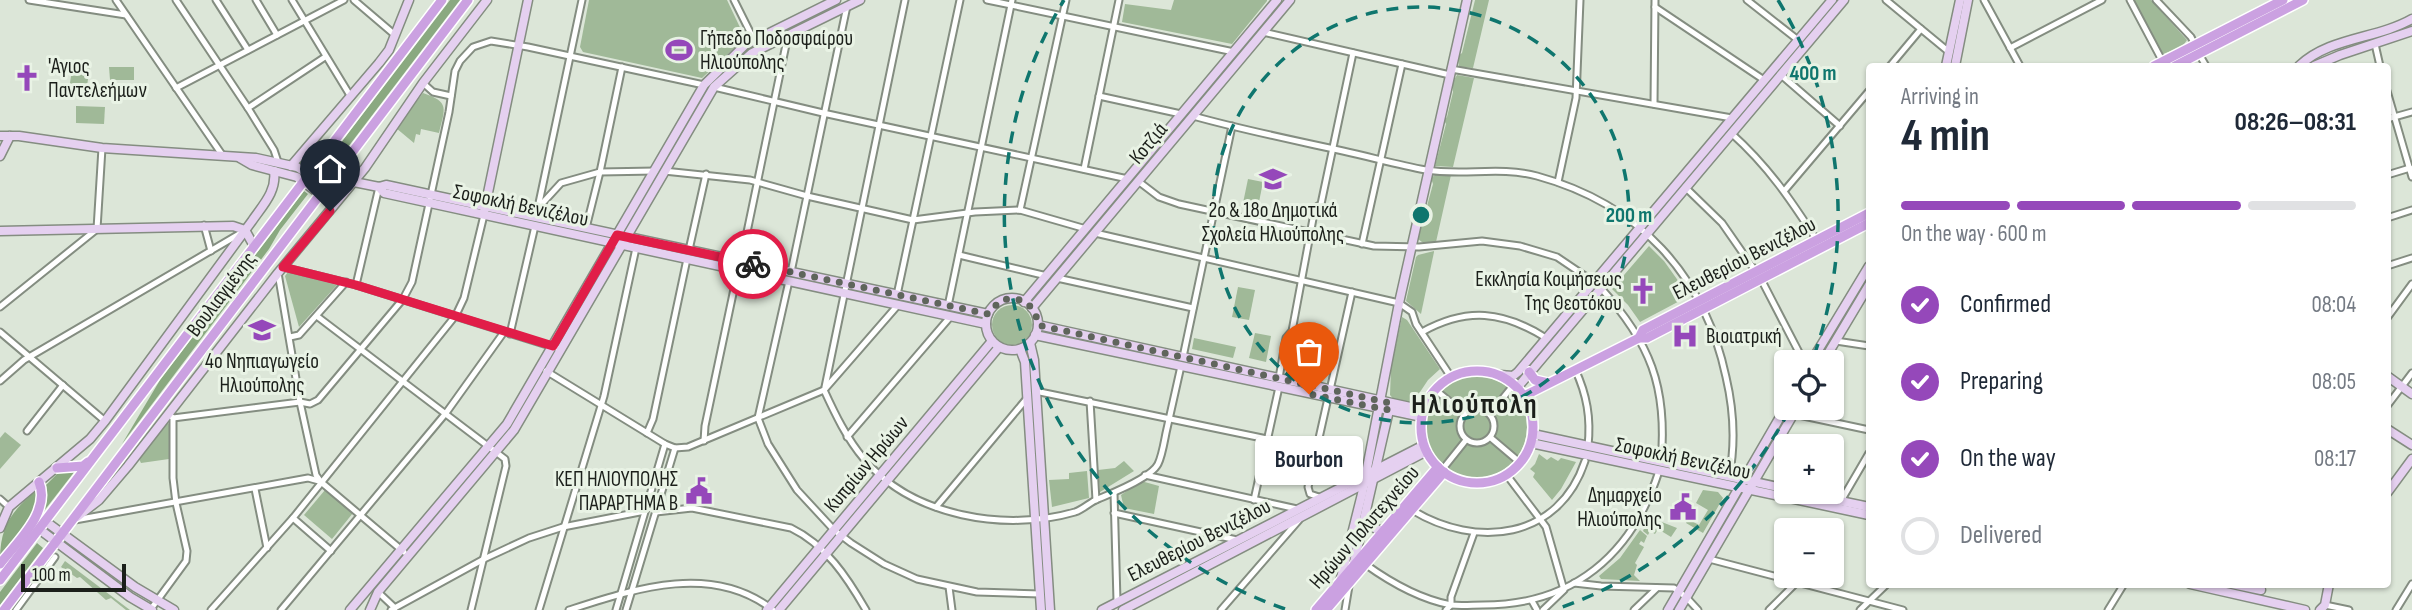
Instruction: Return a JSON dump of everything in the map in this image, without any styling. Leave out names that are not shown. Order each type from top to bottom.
[{"type":"main road","name":"Βουλιαγμένης","points":[[0,580],[442,0]]},
{"type":"main road","name":"Βουλιαγμένης","points":[[4,610],[468,0]]},
{"type":"main road","points":[[2179,63],[2283,0]]},
{"type":"main road","points":[[2166,63],[2297,1]]},
{"type":"main road","name":"Ελευθερίου Βενιζέλου","points":[[1820,244],[1866,215]]},
{"type":"main road","name":"Ελευθερίου Βενιζέλου","points":[[1517,391],[1548,383],[1639,338],[1647,338],[1702,305],[1820,244],[1866,224]]},
{"type":"main road","points":[[1477,371],[1500,375],[1530,408],[1532,438],[1521,462],[1506,474],[1481,483],[1462,480],[1443,468],[1426,448],[1421,431],[1423,413],[1436,390],[1451,377],[1477,371]]},
{"type":"main road","points":[[1529,372],[1535,380],[1548,383]]},
{"type":"main road","points":[[57,468],[83,466],[93,458]]},
{"type":"main road","name":"Ηρώων Πολυτεχνείου","points":[[1359,563],[1412,510],[1443,468]]},
{"type":"main road","name":"Ηρώων Πολυτεχνείου","points":[[1316,610],[1345,581],[1384,530],[1443,468]]},
{"type":"main road","points":[[0,564],[40,509],[43,491],[39,482]]},
{"type":"main road","name":"Ηρώων Πολυτεχνείου","points":[[1326,610],[1345,581]]},
{"type":"street","points":[[29,0],[126,15]]},
{"type":"street","points":[[116,0],[223,156]]},
{"type":"street","points":[[0,528],[9,507],[90,439],[105,421],[273,191],[276,166],[274,149],[176,0]]},
{"type":"street","points":[[216,0],[248,50]]},
{"type":"street","points":[[256,0],[277,35]]},
{"type":"street","points":[[292,0],[351,97]]},
{"type":"street","points":[[176,88],[344,0]]},
{"type":"street","points":[[354,0],[395,35]]},
{"type":"street","points":[[291,166],[379,63],[395,35],[409,0]]},
{"type":"street","points":[[71,521],[99,500],[170,416],[280,270],[383,144],[423,83],[487,0]]},
{"type":"street","points":[[211,610],[293,518],[456,315],[464,298],[484,211],[528,0]]},
{"type":"street","points":[[281,610],[446,413],[507,333],[536,222],[582,0]]},
{"type":"street","points":[[734,0],[754,40]]},
{"type":"street","points":[[370,610],[378,592],[521,419],[544,370],[615,239],[704,85],[754,40],[836,0]]},
{"type":"street","points":[[556,348],[625,241],[714,87],[752,53],[860,0]]},
{"type":"street","points":[[905,0],[824,390],[847,437],[865,461],[888,481],[936,507],[984,519],[1040,520],[1079,511],[1114,493],[1158,464],[1232,126]]},
{"type":"street","points":[[897,295],[960,0]]},
{"type":"street","points":[[987,0],[1245,54]]},
{"type":"street","points":[[1020,210],[1066,0]]},
{"type":"street","points":[[1084,169],[1119,0]]},
{"type":"street","name":"Κοτζιά","points":[[1032,308],[1129,179],[1278,0]]},
{"type":"street","name":"Κοτζιά","points":[[1024,302],[1138,181],[1290,0]]},
{"type":"street","points":[[1345,610],[1345,581],[1399,303],[1466,0]]},
{"type":"street","points":[[1558,183],[1576,91],[1580,0]]},
{"type":"street","points":[[1747,0],[1798,40]]},
{"type":"street","points":[[1490,414],[1517,391],[1597,285],[1832,0]]},
{"type":"street","points":[[1642,231],[1685,187],[1844,0]]},
{"type":"street","points":[[1886,0],[1949,52]]},
{"type":"street","points":[[1947,63],[1959,0]]},
{"type":"street","points":[[1956,63],[1968,0]]},
{"type":"street","points":[[1984,0],[2018,63]]},
{"type":"street","points":[[2010,48],[2102,0]]},
{"type":"street","points":[[2130,0],[2160,63]]},
{"type":"street","points":[[2156,0],[2191,37],[2204,63]]},
{"type":"street","points":[[948,306],[1011,3]]},
{"type":"street","points":[[1654,104],[1655,3]]},
{"type":"street","points":[[1655,3],[1764,80]]},
{"type":"street","points":[[847,6],[758,418],[768,444],[804,499],[838,533],[865,553],[902,572],[949,587],[977,592],[1040,594]]},
{"type":"street","points":[[2303,63],[2336,46],[2394,28],[2412,19]]},
{"type":"street","points":[[1892,63],[1920,29]]},
{"type":"street","points":[[2321,63],[2412,31]]},
{"type":"street","points":[[1263,32],[1402,64],[1732,118]]},
{"type":"street","points":[[704,441],[788,35]]},
{"type":"street","points":[[170,416],[300,402],[310,404],[318,400],[402,299],[412,282],[457,65],[474,47],[491,41],[622,67],[1138,181],[1167,201],[1362,244],[1411,247],[1482,241],[1520,246],[1557,257],[1597,285],[1623,312],[1650,361],[1661,405],[1663,427],[1660,466],[1642,514],[1627,536],[1596,568],[1564,590],[1543,610]]},
{"type":"street","points":[[2375,44],[2379,63]]},
{"type":"street","points":[[1254,500],[1286,338],[1292,331],[1315,208],[1321,204],[1353,53]]},
{"type":"street","points":[[248,108],[326,57]]},
{"type":"street","points":[[1362,244],[1402,64]]},
{"type":"street","points":[[586,228],[622,67]]},
{"type":"street","points":[[1780,74],[1840,126]]},
{"type":"street","points":[[423,83],[433,92],[452,96]]},
{"type":"street","points":[[1099,96],[1182,114]]},
{"type":"street","points":[[1785,190],[1866,96]]},
{"type":"street","points":[[2391,104],[2412,177]]},
{"type":"street","points":[[2391,118],[2412,112]]},
{"type":"street","points":[[1193,116],[1429,170],[1504,170],[1533,175],[1601,200],[1642,231],[1681,271],[1702,305],[1722,358],[1732,407],[1734,452],[1729,477]]},
{"type":"street","points":[[1731,133],[1758,158],[1785,190],[1820,244]]},
{"type":"street","points":[[0,136],[102,148],[223,156],[240,158],[252,165],[291,166],[323,190]]},
{"type":"street","points":[[0,156],[10,136]]},
{"type":"street","points":[[0,307],[97,229],[102,148]]},
{"type":"street","points":[[276,166],[297,177],[307,177]]},
{"type":"street","points":[[2391,174],[2410,168]]},
{"type":"street","points":[[544,184],[561,183],[600,172],[665,171],[757,182],[913,220],[1020,210],[1091,231],[1399,303],[1412,312],[1451,377]]},
{"type":"street","points":[[646,433],[655,407],[706,174]]},
{"type":"street","name":"Σοφοκλή Βενιζέλου","points":[[354,182],[379,187],[384,193],[430,199],[790,277],[988,314]]},
{"type":"street","points":[[539,207],[561,183]]},
{"type":"street","points":[[356,285],[379,187]]},
{"type":"street","points":[[1685,187],[1722,223],[1759,276],[1798,350]]},
{"type":"street","points":[[2391,217],[2412,210]]},
{"type":"street","name":"Σοφοκλή Βενιζέλου","points":[[536,222],[586,228],[615,239]]},
{"type":"street","points":[[204,225],[211,251]]},
{"type":"street","points":[[0,231],[233,226],[246,230],[254,246]]},
{"type":"street","points":[[0,381],[29,357],[246,230]]},
{"type":"street","name":"Σοφοκλή Βενιζέλου","points":[[625,241],[636,248],[688,254]]},
{"type":"street","points":[[539,610],[611,366],[636,248]]},
{"type":"street","points":[[959,255],[1047,276]]},
{"type":"street","points":[[2391,265],[2412,258]]},
{"type":"street","points":[[280,270],[346,282],[556,348]]},
{"type":"street","points":[[280,270],[300,402],[314,468],[321,482],[409,556]]},
{"type":"street","points":[[1818,350],[1866,271]]},
{"type":"street","points":[[1057,278],[1193,308]]},
{"type":"street","points":[[290,337],[299,335],[346,282]]},
{"type":"street","points":[[2391,313],[2412,284]]},
{"type":"street","points":[[1500,375],[1513,376],[1597,285]]},
{"type":"street","name":"Σοφοκλή Βενιζέλου","points":[[845,288],[898,305],[986,324]]},
{"type":"street","points":[[1831,350],[1866,290]]},
{"type":"street","points":[[1320,497],[1310,494],[1308,487],[1352,292]]},
{"type":"street","points":[[1041,610],[1033,339],[1038,325],[1032,308],[1024,302],[1006,299],[995,304],[988,314],[986,324],[996,344],[1010,350],[1020,349],[1033,339],[1182,361]]},
{"type":"street","points":[[544,370],[599,406],[676,448],[704,441],[824,390],[898,305]]},
{"type":"street","points":[[847,437],[951,316]]},
{"type":"street","points":[[1422,332],[1453,318],[1488,316],[1508,319],[1546,338]]},
{"type":"street","points":[[317,317],[505,459],[506,466],[471,610]]},
{"type":"street","points":[[1038,325],[1182,361],[1423,413]]},
{"type":"street","points":[[0,332],[105,421]]},
{"type":"street","points":[[1836,341],[1866,346]]},
{"type":"street","name":"Κυπρίων Ηρώων","points":[[772,609],[838,533],[880,475],[996,344]]},
{"type":"street","name":"Κυπρίων Ηρώων","points":[[838,533],[888,481],[996,344]]},
{"type":"street","points":[[1020,349],[1025,362],[1050,610]]},
{"type":"street","points":[[1575,369],[1584,389],[1589,411],[1588,446]]},
{"type":"street","points":[[349,610],[507,424],[544,370]]},
{"type":"street","points":[[2391,401],[2412,373]]},
{"type":"street","points":[[2391,379],[2412,394]]},
{"type":"street","points":[[27,431],[63,385]]},
{"type":"street","points":[[1036,389],[1267,439]]},
{"type":"street","points":[[936,507],[1036,389]]},
{"type":"street","points":[[1438,392],[1465,414]]},
{"type":"street","points":[[1090,401],[1096,500]]},
{"type":"street","points":[[1390,407],[1366,511],[1359,563],[1406,590],[1451,605],[1503,605],[1532,601],[1564,590]]},
{"type":"street","points":[[1490,414],[1474,409],[1465,414],[1460,426],[1466,440],[1478,444],[1491,438]]},
{"type":"street","points":[[1490,414],[1494,425],[1491,438]]},
{"type":"street","points":[[42,525],[151,610],[186,561],[187,551],[176,503],[170,416]]},
{"type":"street","points":[[1668,610],[1709,559],[1779,420]]},
{"type":"street","points":[[1679,610],[1683,594],[1746,485],[1789,420]]},
{"type":"street","points":[[1830,420],[1866,429]]},
{"type":"street","points":[[2391,432],[2412,445]]},
{"type":"street","points":[[1491,438],[1517,460]]},
{"type":"street","name":"Σοφοκλή Βενιζέλου","points":[[1532,438],[1746,485],[1866,515]]},
{"type":"street","name":"Σοφοκλή Βενιζέλου","points":[[1532,438],[1588,446],[1660,466],[1729,477],[1746,485],[1774,488]]},
{"type":"street","points":[[1443,468],[1466,440]]},
{"type":"street","points":[[616,610],[665,444]]},
{"type":"street","points":[[626,610],[676,448]]},
{"type":"street","name":"Ελευθερίου Βενιζέλου","points":[[1122,610],[1299,513],[1320,497],[1377,468],[1426,448]]},
{"type":"street","name":"Ελευθερίου Βενιζέλου","points":[[1102,610],[1237,540],[1363,485],[1426,448]]},
{"type":"street","points":[[1844,496],[1866,458]]},
{"type":"street","points":[[2391,488],[2412,459]]},
{"type":"street","points":[[1412,510],[1441,526],[1474,533],[1496,532],[1542,520],[1567,497],[1586,461]]},
{"type":"street","points":[[1145,474],[1299,513],[1221,610]]},
{"type":"street","points":[[1506,474],[1542,520],[1564,590]]},
{"type":"street","points":[[71,521],[308,478],[321,482]]},
{"type":"street","points":[[255,489],[267,548]]},
{"type":"street","points":[[1114,493],[1117,601]]},
{"type":"street","points":[[0,499],[9,507]]},
{"type":"street","points":[[99,500],[102,515]]},
{"type":"street","points":[[1844,502],[1866,506]]},
{"type":"street","points":[[656,512],[692,508],[791,528],[824,550],[866,610]]},
{"type":"street","points":[[370,585],[393,609],[484,558],[519,542],[563,527],[645,510]]},
{"type":"street","points":[[1366,511],[1370,525],[1384,530]]},
{"type":"street","points":[[1114,513],[1237,540]]},
{"type":"street","points":[[293,518],[331,551]]},
{"type":"street","points":[[1446,610],[1451,605],[1451,597],[1474,533]]},
{"type":"street","points":[[59,538],[174,610]]},
{"type":"street","points":[[16,610],[55,557]]},
{"type":"street","points":[[1709,559],[1774,576]]},
{"type":"street","points":[[569,610],[632,590],[676,583],[713,584],[739,591],[772,609]]},
{"type":"street","points":[[1574,583],[1674,588],[1698,610]]},
{"type":"street","points":[[2396,610],[2412,584]]},
{"type":"street","points":[[949,587],[952,610]]},
{"type":"street","points":[[1634,610],[1657,587]]},
{"type":"street","points":[[1769,610],[1791,588]]},
{"type":"street","points":[[1820,588],[1903,610]]},
{"type":"street","points":[[1860,610],[1883,588]]},
{"type":"street","points":[[2108,610],[2122,588]]},
{"type":"street","points":[[2204,588],[2262,604],[2305,610]]},
{"type":"street","points":[[2260,588],[2262,604]]},
{"type":"street","points":[[2328,588],[2323,607],[2348,610]]},
{"type":"street","points":[[1333,610],[1335,599]]},
{"type":"street","points":[[1532,601],[1537,610]]},
{"type":"green space","points":[[450,0],[460,0],[335,164],[317,174]]},
{"type":"green space","name":"Γήπεδο Ποδοσφαίρου Ηλιούπολης","points":[[589,0],[727,0],[745,38],[702,78],[583,52],[580,47]]},
{"type":"green space","points":[[1174,0],[1267,1],[1232,44],[1122,22],[1125,4],[1171,10]]},
{"type":"green space","points":[[1475,0],[1489,0],[1473,68],[1459,67],[1458,56],[1462,53]]},
{"type":"green space","points":[[2133,0],[2151,0],[2187,40],[2182,47],[2163,54]]},
{"type":"green space","points":[[1831,9],[1652,221],[1651,220]]},
{"type":"green space","points":[[73,64],[90,67],[85,98],[68,95]]},
{"type":"green space","points":[[109,67],[134,67],[134,80],[110,80]]},
{"type":"green space","points":[[1457,75],[1474,78],[1453,167],[1435,166],[1446,124],[1444,120],[1453,92],[1452,83]]},
{"type":"green space","points":[[423,93],[442,103],[444,112],[439,133],[421,129],[420,135],[416,134],[414,143],[396,128]]},
{"type":"green space","points":[[76,106],[105,107],[104,124],[76,123]]},
{"type":"green space","points":[[1435,175],[1451,175],[1436,242],[1422,242],[1418,239],[1433,184],[1431,178]]},
{"type":"green space","points":[[1248,179],[1263,182],[1258,207],[1243,203]]},
{"type":"green space","points":[[304,191],[308,194],[269,249],[122,444],[160,380]]},
{"type":"green space","points":[[1649,246],[1664,261],[1689,296],[1640,322],[1612,289]]},
{"type":"green space","points":[[1434,251],[1421,314],[1406,301],[1416,257]]},
{"type":"green space","points":[[288,272],[337,285],[299,327],[285,276]]},
{"type":"green space","points":[[1238,287],[1255,290],[1249,320],[1232,317]]},
{"type":"green space","points":[[1012,305],[1020,306],[1026,311],[1031,317],[1031,333],[1026,339],[1020,344],[1012,345],[1004,344],[998,339],[993,333],[992,325],[993,317],[998,311],[1004,306]]},
{"type":"green space","points":[[1402,317],[1407,320],[1440,369],[1428,380],[1412,404],[1395,401],[1390,395],[1391,368]]},
{"type":"green space","points":[[1255,333],[1271,336],[1266,362],[1249,358]]},
{"type":"green space","points":[[1194,338],[1236,347],[1233,358],[1192,349]]},
{"type":"green space","points":[[1476,376],[1496,380],[1512,391],[1523,407],[1527,427],[1523,447],[1512,463],[1496,474],[1476,478],[1456,474],[1440,463],[1429,447],[1425,427],[1429,407],[1440,391],[1456,380]]},
{"type":"green space","points":[[171,423],[169,459],[141,463],[139,459],[165,424]]},
{"type":"green space","points":[[5,432],[21,445],[0,469],[0,438]]},
{"type":"green space","points":[[1539,454],[1547,460],[1551,457],[1558,461],[1561,458],[1576,462],[1552,500],[1533,477],[1535,473],[1530,469]]},
{"type":"green space","points":[[1124,461],[1134,471],[1100,492],[1098,470],[1115,468]]},
{"type":"green space","points":[[60,471],[75,471],[44,511],[46,485]]},
{"type":"green space","points":[[1087,471],[1089,498],[1052,507],[1049,480],[1069,479],[1069,473]]},
{"type":"green space","points":[[1141,481],[1159,486],[1154,514],[1124,508],[1121,495]]},
{"type":"green space","points":[[325,490],[353,513],[332,539],[304,515]]},
{"type":"green space","points":[[1703,490],[1718,492],[1723,498],[1703,533],[1686,523],[1688,519],[1699,525],[1708,510],[1696,503]]},
{"type":"green space","points":[[36,491],[39,493],[34,512],[0,559],[2,538],[9,520],[20,505]]},
{"type":"green space","points":[[1649,517],[1677,528],[1671,537],[1658,529],[1655,534],[1650,531],[1648,535],[1643,531]]},
{"type":"green space","points":[[1640,530],[1647,536],[1644,543],[1641,541],[1639,544],[1644,547],[1635,563],[1637,565],[1634,575],[1640,581],[1601,579],[1599,576],[1620,558]]},
{"type":"green space","points":[[37,543],[43,548],[0,605],[0,592]]},
{"type":"green space","points":[[65,561],[130,610],[126,610],[111,598],[106,600],[80,577],[77,578],[61,567]]},
{"type":"way so far","points":[[753,264],[988,314],[1000,301],[1018,299],[1029,304],[1038,325],[1390,403],[1389,410],[1309,394]]},
{"type":"place","name":"Γήπεδο Ποδοσφαίρου Ηλιούπολης","points":[[679,50]]},
{"type":"place","name":"'Αγιος Παντελεήμων","points":[[27,78]]},
{"type":"place","name":"2ο & 18ο Δημοτικά Σχολεία Ηλιούπολης","points":[[1273,179]]},
{"type":"place","name":"Εκκλησία Κοιμήσεως Της Θεοτόκου","points":[[1643,291]]},
{"type":"place","name":"4ο Νηπιαγωγείο Ηλιούπολης","points":[[262,330]]},
{"type":"place","name":"Βιοιατρική","points":[[1685,336]]},
{"type":"place","name":"Bourbon","points":[[1309,394]]},
{"type":"place","name":"ΚΕΠ ΗΛΙΟΥΠΟΛΗΣ ΠΑΡΑΡΤΗΜΑ Β","points":[[699,491]]},
{"type":"place","name":"Δημαρχείο Ηλιούπολης","points":[[1683,507]]},
{"type":"district","name":"Ηλιούπολη","points":[[1475,403]]},
{"type":"route","points":[[330,211],[283,267],[356,285],[553,346],[617,235],[753,264]]}]
